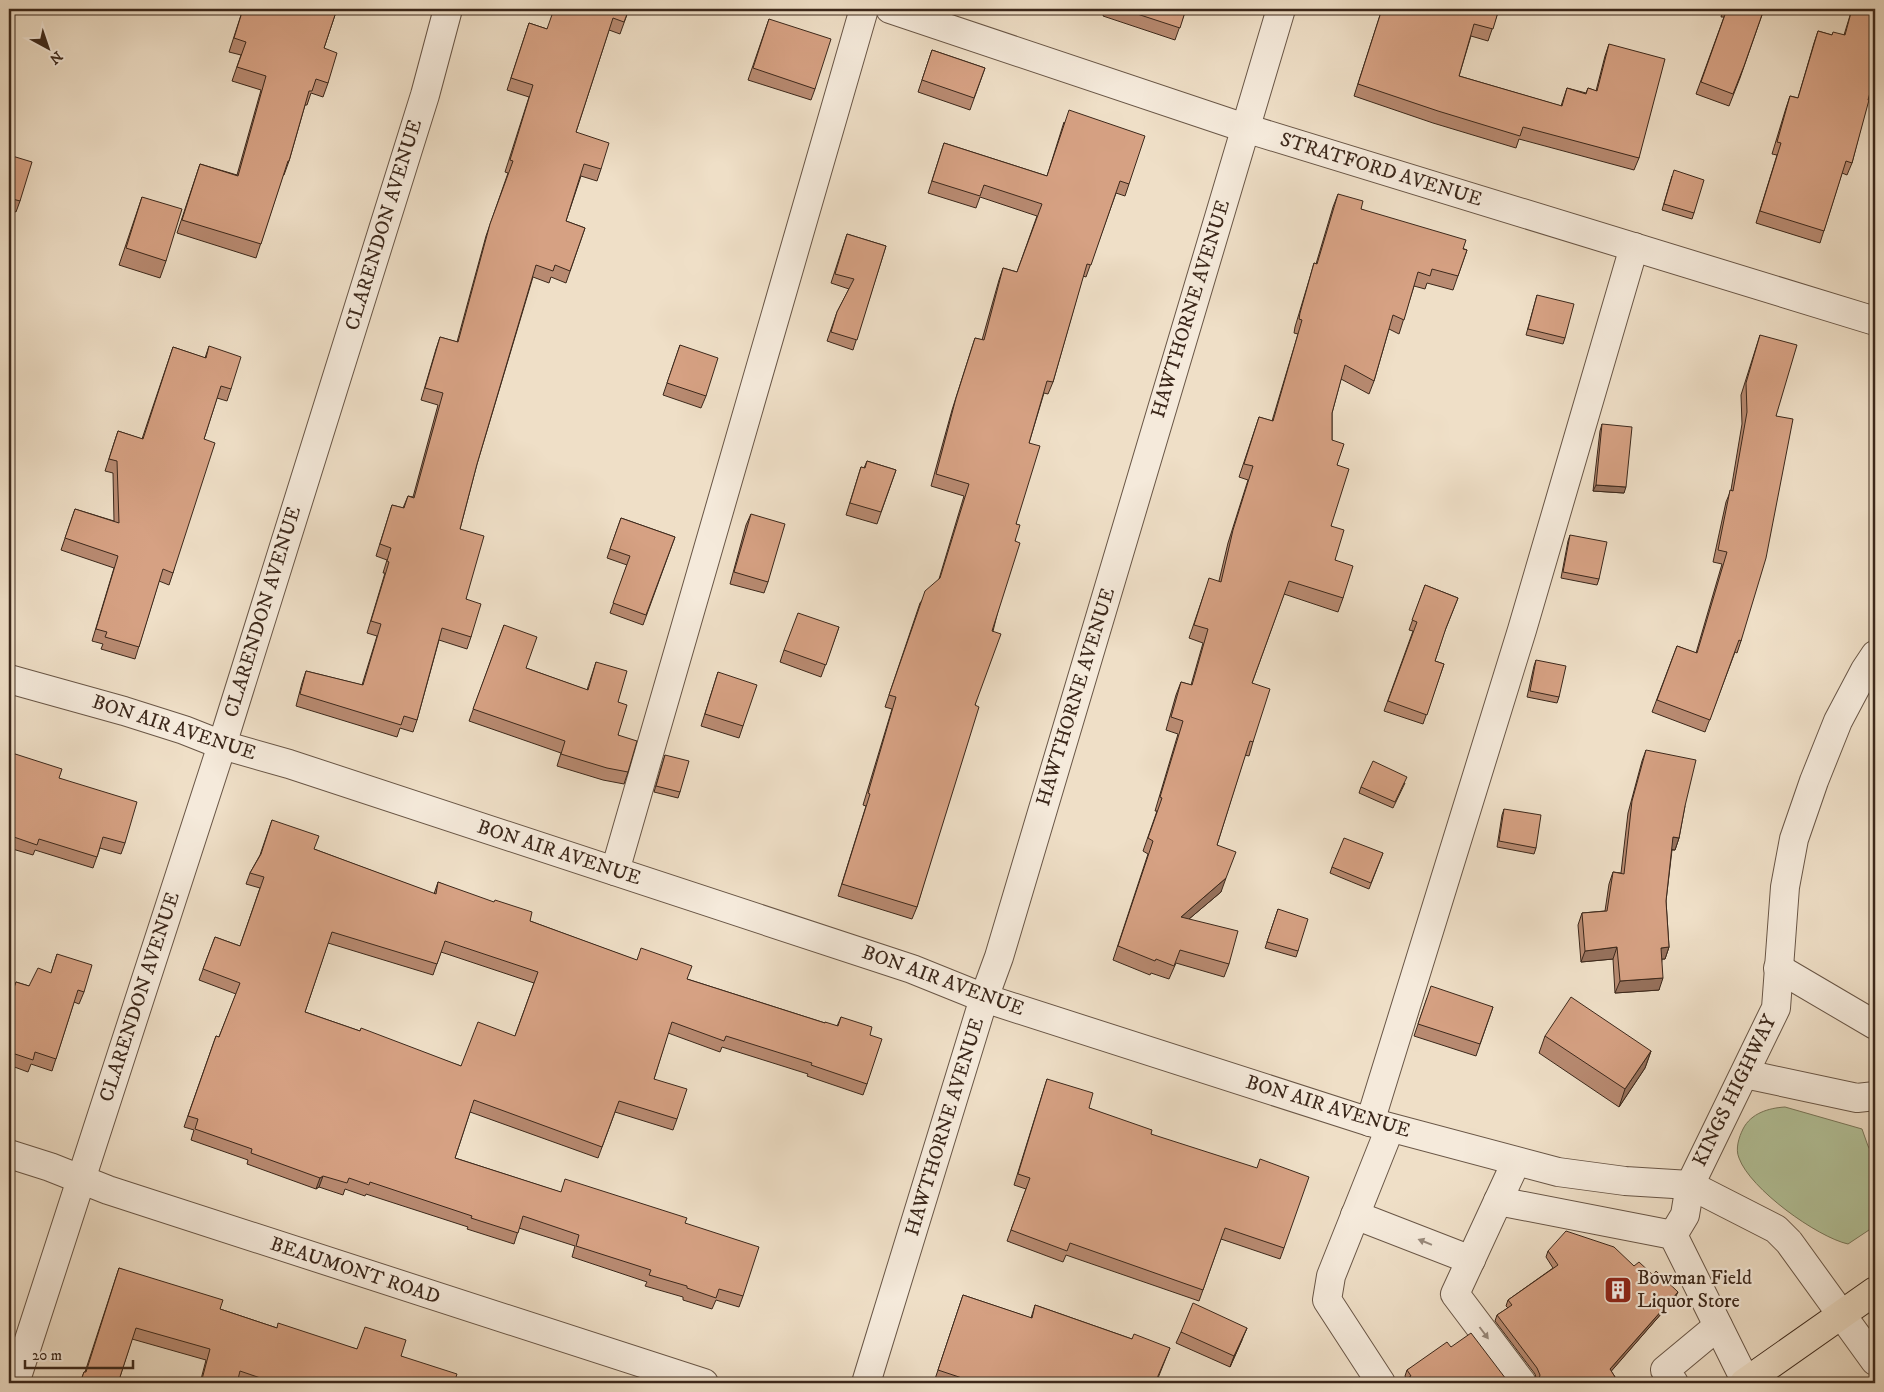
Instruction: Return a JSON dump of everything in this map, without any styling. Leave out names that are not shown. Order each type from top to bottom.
[{"type":"main road","points":[[1745,1383],[1875,1291]]},
{"type":"street","name":"CLARENDON AVENUE","points":[[15,1383],[222,745],[425,95],[448,9]]},
{"type":"street","points":[[615,871],[864,9]]},
{"type":"street","name":"STRATFORD AVENUE","points":[[890,9],[1245,128],[1875,321]]},
{"type":"street","name":"HAWTHORNE AVENUE","points":[[866,1383],[984,998],[1005,938],[1281,9]]},
{"type":"street","points":[[1381,1383],[1327,1300],[1331,1276],[1355,1214],[1522,630],[1634,248]]},
{"type":"street","name":"KINGS HIGHWAY","points":[[1674,1235],[1685,1215],[1690,1185],[1776,1008],[1784,887],[1794,839],[1814,781],[1838,721],[1875,655]]},
{"type":"street","name":"BON AIR AVENUE","points":[[9,679],[124,711],[184,730],[222,745],[289,764],[912,969],[984,998],[1380,1125],[1558,1172],[1601,1178],[1690,1185],[1776,1229],[1788,1242],[1875,1361]]},
{"type":"street","points":[[1778,968],[1874,1021]]},
{"type":"street","points":[[1745,1074],[1857,1098],[1875,1096]]},
{"type":"street","name":"BEAUMONT ROAD","points":[[9,1154],[108,1190],[704,1383]]},
{"type":"street","points":[[1516,1162],[1455,1294],[1522,1383]]},
{"type":"street","points":[[1584,1218],[1601,1178]]},
{"type":"street","points":[[1498,1201],[1674,1235],[1745,1383]]},
{"type":"street","points":[[1355,1214],[1470,1260]]},
{"type":"street","points":[[1674,1383],[1665,1370],[1718,1326]]},
{"type":"green space","points":[[1785,1107],[1862,1129],[1875,1159],[1875,1226],[1848,1244],[1819,1232],[1786,1210],[1756,1184],[1739,1158],[1737,1151],[1738,1143],[1746,1124],[1761,1112]]},
{"type":"building","points":[[243,9],[256,13],[258,9],[337,9],[324,48],[337,53],[328,83],[316,79],[312,91],[309,91],[289,161],[261,244],[182,220],[200,164],[238,176],[266,76],[237,67],[246,42],[234,38]]},
{"type":"building","points":[[554,9],[629,9],[624,22],[613,18],[576,132],[609,143],[601,169],[584,164],[566,221],[585,228],[570,271],[555,265],[553,271],[536,265],[477,464],[460,529],[484,536],[466,599],[481,604],[471,637],[442,628],[417,720],[404,716],[401,725],[300,694],[306,671],[363,685],[381,624],[371,621],[389,562],[387,561],[391,548],[380,544],[392,505],[404,508],[408,496],[414,498],[443,393],[425,388],[440,337],[458,342],[490,224],[513,161],[510,160],[533,85],[511,78],[529,23],[547,29]]},
{"type":"building","points":[[1122,9],[1186,9],[1180,28]]},
{"type":"building","points":[[1382,9],[1499,9],[1493,29],[1474,24],[1459,76],[1562,106],[1567,88],[1586,94],[1588,88],[1597,91],[1609,44],[1665,59],[1639,158],[1523,127],[1520,136],[1358,84]]},
{"type":"building","points":[[1727,9],[1764,9],[1733,94],[1701,82]]},
{"type":"building","points":[[1852,9],[1875,9],[1875,74],[1852,163],[1846,161],[1824,231],[1760,211],[1781,143],[1777,142],[1790,96],[1798,98],[1818,31],[1832,35],[1833,32],[1845,35]]},
{"type":"building","points":[[769,19],[831,39],[815,89],[753,68]]},
{"type":"building","points":[[932,50],[985,68],[974,98],[922,80]]},
{"type":"building","points":[[1069,110],[1145,136],[1129,184],[1120,181],[1091,265],[1087,264],[1053,382],[1047,381],[1029,443],[1040,446],[1016,524],[1020,525],[1015,541],[1020,543],[992,631],[1001,634],[975,705],[979,707],[917,907],[842,884],[870,794],[868,793],[896,697],[889,695],[925,591],[940,578],[969,484],[936,474],[956,398],[975,338],[984,340],[1003,268],[1017,272],[1042,204],[984,185],[980,196],[932,181],[944,143],[1047,176]]},
{"type":"building","points":[[9,155],[32,162],[20,201],[9,198]]},
{"type":"building","points":[[1674,170],[1704,180],[1694,213],[1664,204]]},
{"type":"building","points":[[1338,194],[1363,201],[1361,209],[1466,240],[1463,249],[1467,250],[1458,276],[1432,269],[1430,276],[1418,272],[1404,320],[1393,315],[1374,381],[1345,365],[1332,413],[1332,440],[1344,444],[1337,465],[1349,469],[1331,526],[1344,530],[1335,560],[1353,566],[1343,598],[1289,581],[1252,683],[1270,689],[1253,742],[1250,741],[1217,845],[1236,852],[1226,878],[1181,917],[1238,931],[1229,964],[1180,950],[1174,966],[1156,959],[1155,961],[1118,946],[1153,841],[1148,838],[1162,798],[1160,797],[1183,721],[1171,717],[1181,682],[1192,685],[1208,629],[1194,625],[1209,578],[1221,582],[1233,530],[1253,466],[1244,464],[1259,417],[1273,421],[1302,320],[1299,319],[1300,313],[1314,263],[1317,264]]},
{"type":"building","points":[[142,197],[182,209],[166,261],[126,248]]},
{"type":"building","points":[[847,234],[886,246],[857,340],[831,332],[837,312],[854,279],[835,274]]},
{"type":"building","points":[[1537,295],[1574,304],[1565,338],[1528,329]]},
{"type":"building","points":[[1760,335],[1797,345],[1776,416],[1793,419],[1766,558],[1741,641],[1739,640],[1710,720],[1657,700],[1677,646],[1697,653],[1727,552],[1718,550],[1730,490],[1733,491],[1747,412],[1746,383]]},
{"type":"building","points":[[680,345],[718,358],[706,396],[667,383]]},
{"type":"building","points":[[209,346],[241,357],[231,389],[221,386],[204,439],[215,443],[173,573],[163,569],[139,647],[105,637],[107,632],[96,629],[118,556],[65,538],[75,509],[119,523],[117,461],[109,459],[118,431],[143,439],[173,347],[206,358]]},
{"type":"building","points":[[1602,424],[1632,427],[1626,487],[1596,485]]},
{"type":"building","points":[[867,461],[896,470],[881,512],[850,503],[861,467],[865,468]]},
{"type":"building","points":[[751,514],[785,524],[768,582],[734,572]]},
{"type":"building","points":[[621,518],[675,537],[646,615],[613,603],[630,556],[610,549]]},
{"type":"building","points":[[1570,535],[1607,542],[1599,579],[1563,572]]},
{"type":"building","points":[[1425,585],[1458,598],[1435,661],[1444,664],[1427,715],[1388,701],[1417,622],[1412,620]]},
{"type":"building","points":[[798,613],[839,627],[826,665],[784,650]]},
{"type":"building","points":[[504,625],[537,637],[526,668],[588,690],[596,662],[627,671],[618,702],[627,705],[618,735],[637,741],[628,772],[607,768],[561,754],[565,741],[473,709]]},
{"type":"building","points":[[1536,660],[1566,666],[1559,697],[1530,691]]},
{"type":"building","points":[[718,672],[757,685],[743,726],[705,714]]},
{"type":"building","points":[[1646,750],[1696,760],[1679,838],[1673,837],[1666,901],[1669,947],[1661,948],[1663,978],[1620,981],[1617,947],[1585,951],[1582,913],[1607,911],[1613,872],[1624,874],[1632,801]]},
{"type":"building","points":[[9,752],[62,769],[59,778],[137,802],[125,843],[103,837],[97,857],[39,839],[37,845],[11,836],[9,844]]},
{"type":"building","points":[[665,755],[689,761],[680,792],[656,786]]},
{"type":"building","points":[[1373,761],[1407,777],[1395,802],[1361,787]]},
{"type":"building","points":[[1504,809],[1541,815],[1536,848],[1499,841]]},
{"type":"building","points":[[272,820],[319,836],[314,849],[436,894],[438,882],[494,902],[495,900],[532,912],[530,921],[637,960],[641,948],[692,966],[687,979],[825,1023],[838,1026],[841,1017],[872,1027],[870,1035],[882,1039],[867,1084],[811,1065],[812,1063],[726,1036],[724,1041],[672,1022],[654,1079],[687,1089],[677,1119],[619,1101],[602,1147],[474,1100],[455,1158],[561,1192],[565,1179],[687,1218],[685,1223],[759,1247],[743,1296],[719,1289],[716,1298],[687,1288],[687,1286],[649,1275],[651,1270],[576,1246],[579,1235],[523,1216],[518,1233],[370,1182],[369,1185],[349,1178],[347,1183],[323,1176],[320,1178],[251,1153],[252,1149],[195,1129],[198,1119],[188,1116],[216,1036],[219,1037],[240,983],[203,969],[215,937],[240,946],[264,877],[250,873],[261,854]],"holes":[[[332,932],[437,964],[445,941],[538,972],[515,1036],[478,1022],[461,1066],[361,1028],[360,1031],[305,1012]]]},
{"type":"building","points":[[1344,838],[1383,853],[1371,883],[1332,867]]},
{"type":"building","points":[[1278,909],[1308,919],[1298,951],[1267,942]]},
{"type":"building","points":[[57,954],[92,965],[84,992],[78,990],[56,1059],[35,1052],[33,1060],[9,1052],[9,992],[12,994],[16,982],[29,986],[38,968],[51,973]]},
{"type":"building","points":[[1431,986],[1493,1007],[1480,1044],[1418,1024]]},
{"type":"building","points":[[1571,997],[1651,1051],[1625,1089],[1545,1036]]},
{"type":"building","points":[[1047,1079],[1093,1093],[1089,1108],[1152,1130],[1151,1134],[1257,1168],[1260,1159],[1309,1177],[1284,1248],[1225,1228],[1203,1290],[1070,1243],[1067,1251],[1011,1230],[1030,1178],[1018,1174]]},
{"type":"building","points":[[1566,1231],[1614,1247],[1634,1266],[1639,1262],[1653,1275],[1656,1271],[1678,1292],[1610,1369],[1615,1377],[1607,1383],[1538,1383],[1540,1375],[1537,1368],[1497,1315],[1512,1305],[1508,1300],[1558,1265],[1548,1251]]},
{"type":"building","points":[[119,1268],[223,1300],[220,1309],[277,1328],[278,1323],[357,1349],[365,1327],[406,1340],[401,1356],[457,1374],[454,1383],[275,1383],[240,1371],[237,1383],[201,1383],[210,1349],[136,1328],[118,1383],[80,1383],[84,1372],[86,1372]]},
{"type":"building","points":[[963,1295],[1032,1318],[1035,1305],[1132,1339],[1134,1334],[1170,1348],[1155,1383],[1019,1383],[998,1379],[997,1383],[977,1383],[938,1370]]},
{"type":"building","points":[[1193,1303],[1247,1328],[1234,1356],[1181,1332]]},
{"type":"building","points":[[1471,1333],[1509,1383],[1405,1383],[1403,1381],[1411,1376],[1407,1370],[1447,1342],[1451,1347]]},
{"type":"place","name":"Bowman Field Liquor Store","points":[[1618,1290]]}]
